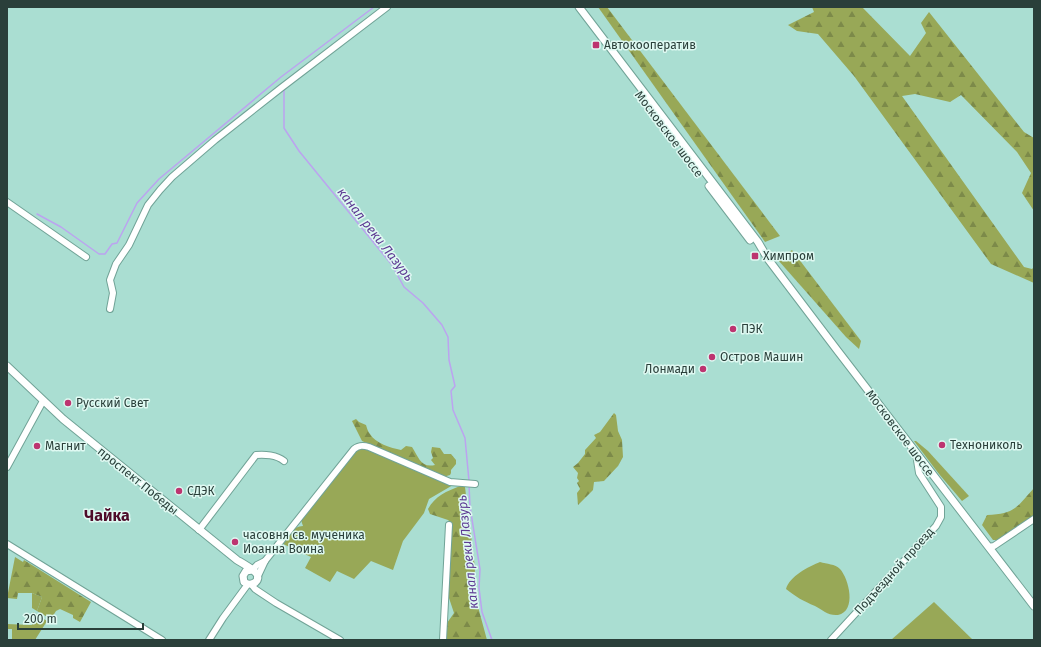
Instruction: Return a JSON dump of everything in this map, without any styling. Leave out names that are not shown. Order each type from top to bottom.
[{"type":"main road","name":"Московское шоссе","points":[[573,7],[736,223],[768,259]]},
{"type":"main road","name":"Московское шоссе","points":[[579,7],[758,242],[768,259],[956,507],[1034,606]]},
{"type":"main road","name":"проспект Победы","points":[[7,366],[43,401],[92,443],[199,530],[252,570],[256,574],[257,578]]},
{"type":"main road","points":[[237,560],[245,582],[250,584],[255,583],[257,578]]},
{"type":"main road","points":[[243,577],[246,571],[252,570]]},
{"type":"street","points":[[110,309],[113,293],[110,280],[116,264],[129,245],[148,206],[172,177],[221,135],[387,7]]},
{"type":"street","points":[[7,202],[86,256]]},
{"type":"street","points":[[7,467],[43,401]]},
{"type":"street","points":[[257,578],[265,561],[301,514],[357,446],[364,445],[450,482],[475,484]]},
{"type":"street","points":[[199,530],[256,455],[262,454],[284,460]]},
{"type":"street","name":"Подъездной проезд","points":[[831,640],[936,526],[941,517],[941,507],[919,473],[916,454]]},
{"type":"street","points":[[989,548],[1034,519]]},
{"type":"street","points":[[443,640],[449,525]]},
{"type":"street","points":[[7,544],[162,640]]},
{"type":"street","points":[[252,570],[257,564],[265,561]]},
{"type":"street","points":[[240,596],[243,577]]},
{"type":"street","points":[[209,640],[250,584],[276,603],[340,640]]},
{"type":"green space","points":[[598,7],[607,7],[780,236],[765,242]]},
{"type":"green space","points":[[812,7],[862,7],[910,56],[926,33],[921,23],[929,12],[1024,132],[1034,138],[1034,211],[1022,193],[1031,173],[1017,152],[961,95],[950,102],[915,94],[902,96],[1024,267],[1032,269],[1034,267],[1034,283],[991,264],[854,76],[818,34],[797,31],[788,25],[814,12]]},
{"type":"green space","points":[[792,250],[861,341],[859,349],[846,337],[778,260]]},
{"type":"green space","points":[[614,413],[616,415],[618,431],[622,440],[623,457],[618,466],[604,481],[594,482],[593,490],[578,505],[577,493],[580,489],[577,483],[579,481],[577,478],[578,473],[573,467],[578,463],[585,454],[585,450],[596,438],[594,435],[600,432]]},
{"type":"green space","points":[[356,419],[366,425],[372,437],[384,445],[401,450],[406,446],[412,447],[423,464],[430,466],[435,465],[431,460],[433,458],[431,452],[432,447],[440,448],[444,454],[451,454],[456,460],[456,464],[451,470],[450,475],[443,477],[362,441],[352,421]]},
{"type":"green space","points":[[914,441],[928,451],[969,496],[962,501]]},
{"type":"green space","points":[[366,447],[453,485],[429,499],[424,513],[403,541],[393,570],[371,561],[354,579],[337,571],[330,582],[305,568],[311,557],[281,543],[293,530],[299,526],[303,526],[301,520],[358,449]]},
{"type":"green space","points":[[460,486],[465,487],[475,568],[474,592],[487,640],[445,640],[447,623],[454,613],[447,592],[450,522],[430,514],[428,509],[438,497]]},
{"type":"green space","points":[[1034,488],[1034,516],[997,540],[993,540],[982,525],[987,515],[1010,511],[1019,505]]},
{"type":"green space","points":[[15,557],[23,562],[24,560],[91,602],[80,622],[73,618],[73,615],[60,609],[56,611],[51,619],[37,611],[42,597],[32,593],[18,593],[17,599],[7,598]]},
{"type":"green space","points":[[820,562],[838,567],[846,580],[850,594],[848,608],[838,615],[831,615],[800,599],[786,589],[788,584],[795,576],[805,569]]},
{"type":"green space","points":[[32,593],[42,597],[37,611],[32,608]]},
{"type":"green space","points":[[934,602],[973,640],[891,640]]},
{"type":"green space","points":[[33,612],[47,621],[35,640],[12,640],[12,629],[7,629],[7,624],[32,625]]},
{"type":"waterway","points":[[37,214],[61,227],[99,254],[105,254],[112,244],[117,243],[137,203],[159,179],[281,77],[374,7]]},
{"type":"waterway","name":"канал реки Лазурь","points":[[284,90],[284,128],[299,151],[392,265],[404,287],[423,303],[442,325],[448,337],[449,360],[455,386],[451,391],[453,410],[465,438],[469,481]]},
{"type":"waterway","name":"канал реки Лазурь","points":[[469,485],[470,507],[480,569],[479,588],[482,612],[492,640]]},
{"type":"place","name":"Автокооператив","points":[[596,45]]},
{"type":"place","name":"Химпром","points":[[755,256]]},
{"type":"place","name":"ПЭК","points":[[733,329]]},
{"type":"place","name":"Остров Машин","points":[[712,357]]},
{"type":"place","name":"Лонмади","points":[[703,369]]},
{"type":"place","name":"Русский Свет","points":[[68,403]]},
{"type":"place","name":"Технониколь","points":[[942,445]]},
{"type":"place","name":"Магнит","points":[[37,446]]},
{"type":"place","name":"СДЭК","points":[[179,491]]},
{"type":"place","name":"часовня св. мученика Иоанна Воина","points":[[235,542]]},
{"type":"district","name":"Чайка","points":[[107,515]]}]
